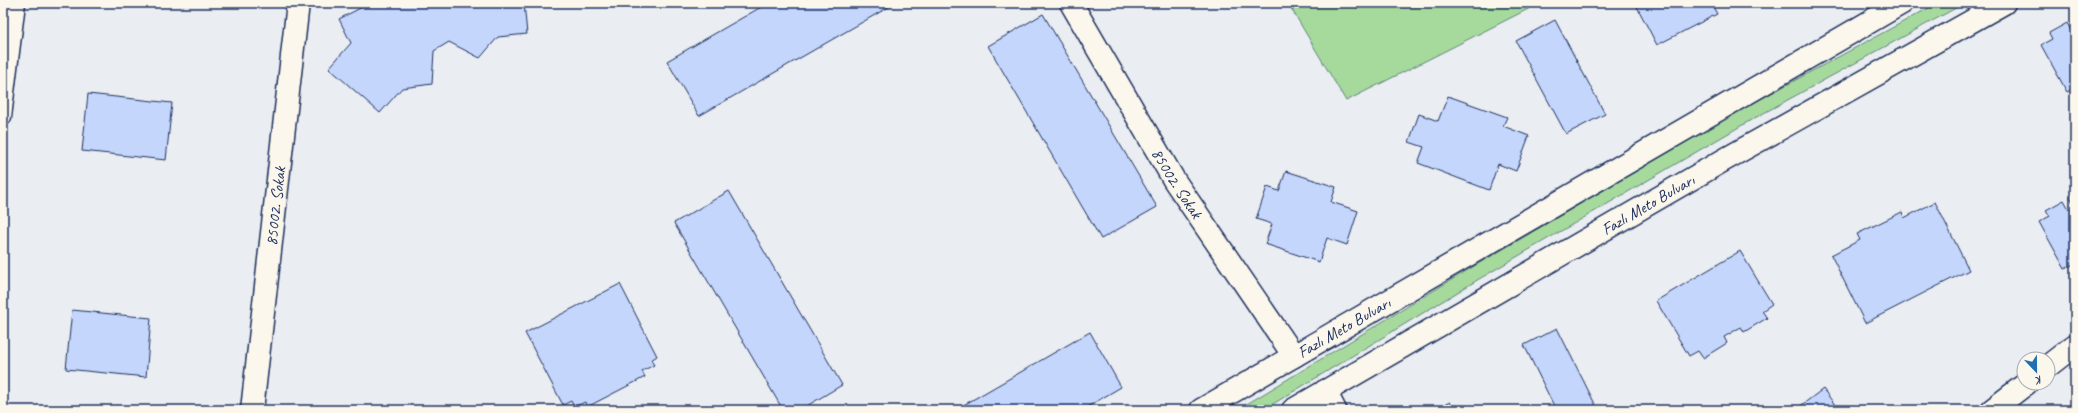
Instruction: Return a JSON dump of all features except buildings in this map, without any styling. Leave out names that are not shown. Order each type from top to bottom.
[{"type":"main road","name":"85002. Sokak","points":[[252,410],[298,3]]},
{"type":"main road","name":"85002. Sokak","points":[[1071,3],[1174,180],[1294,356]]},
{"type":"main road","name":"Fazlı Meto Bulvarı","points":[[1201,410],[1902,3]]},
{"type":"main road","name":"Fazlı Meto Bulvarı","points":[[1293,410],[1330,401],[1724,160],[2004,3]]},
{"type":"main road","points":[[2056,360],[2075,345]]},
{"type":"main road","points":[[1992,410],[2017,391]]},
{"type":"lane","points":[[3,117],[17,3]]},
{"type":"green space","points":[[1288,3],[1540,3],[1346,101]]},
{"type":"green space","points":[[1938,3],[1965,3],[1751,120],[1479,279],[1263,410],[1237,410],[1471,268],[1742,109]]}]
